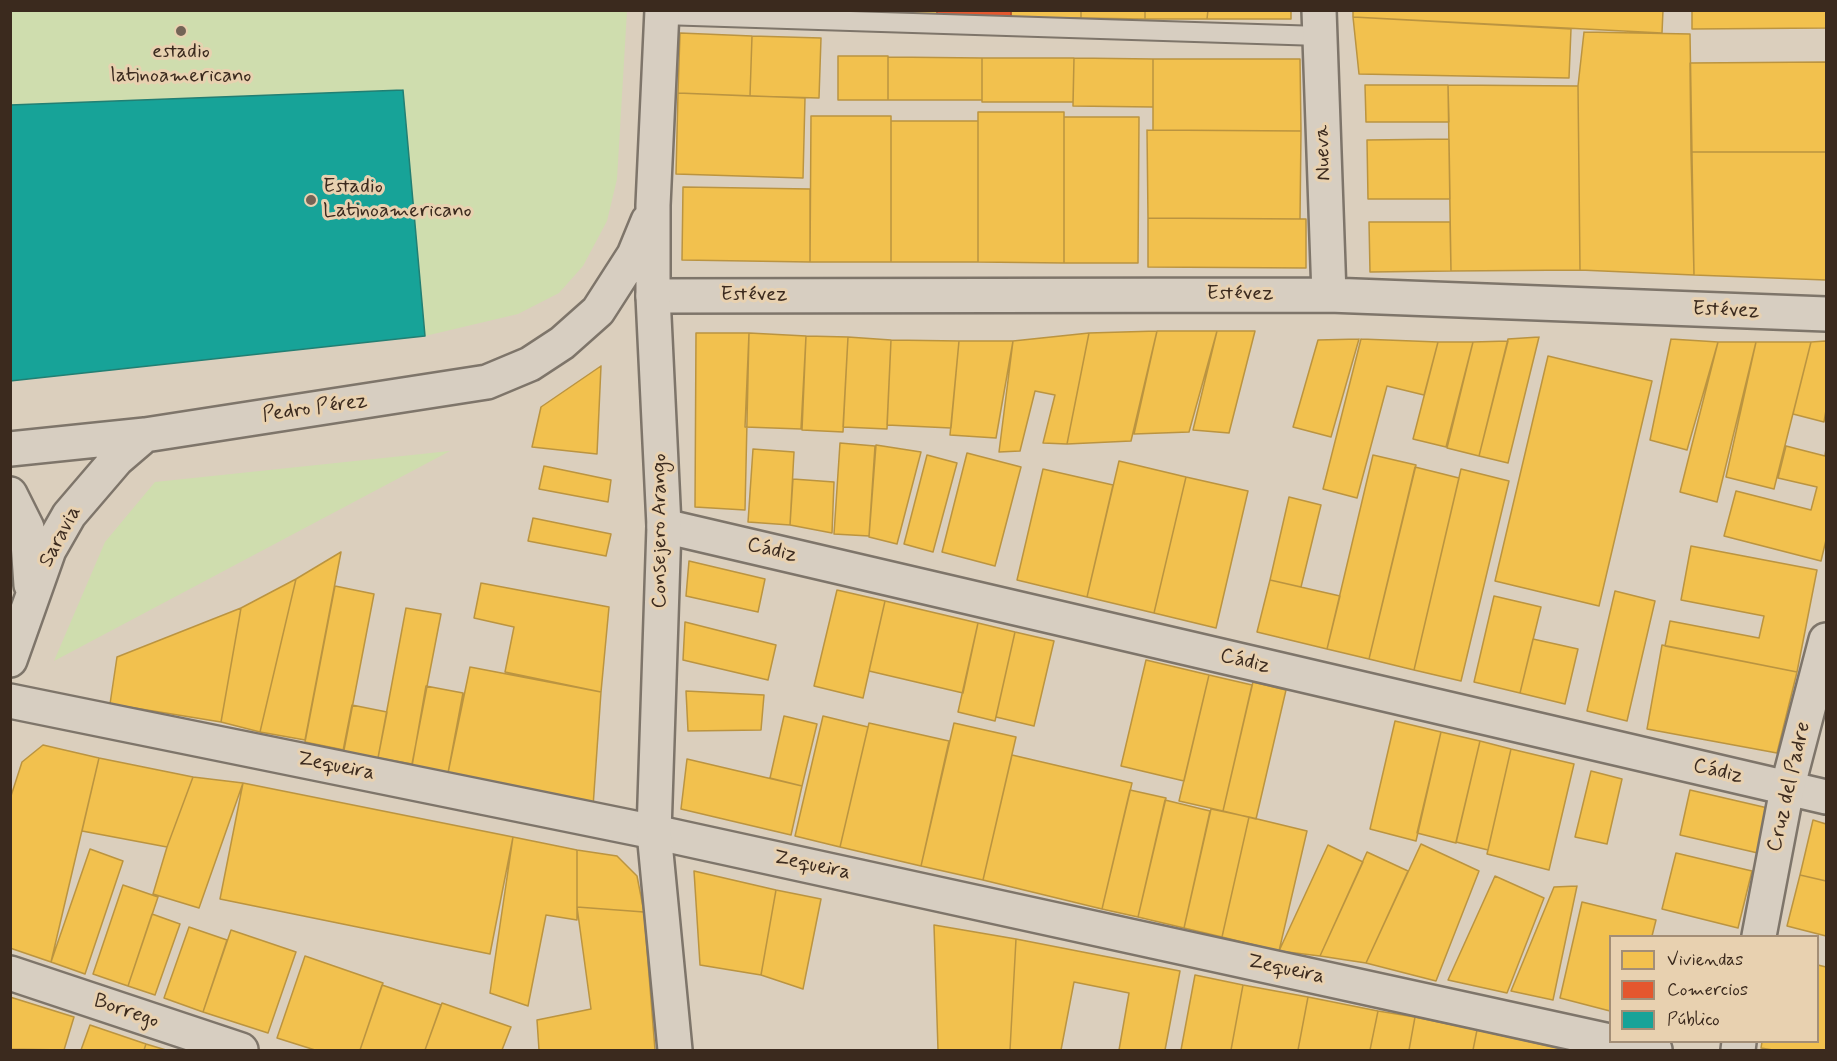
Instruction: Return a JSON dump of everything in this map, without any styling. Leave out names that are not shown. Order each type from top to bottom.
[{"type":"street","name":"Consejero Arango","points":[[662,13],[653,205],[653,296],[664,526],[654,832],[675,1050]]},
{"type":"street","name":"Nueva","points":[[1319,23],[1329,295]]},
{"type":"street","name":"Pedro Pérez","points":[[598,311],[634,255],[653,205]]},
{"type":"street","name":"Estévez","points":[[653,296],[1329,295],[1827,314]]},
{"type":"street","name":"Pedro Pérez","points":[[10,449],[145,435],[487,382],[530,364],[562,343],[598,311],[622,299],[653,296]]},
{"type":"street","name":"Saravia","points":[[10,660],[49,550],[69,515],[104,472],[145,435]]},
{"type":"street","points":[[10,494],[27,528],[31,601]]},
{"type":"street","name":"Cádiz","points":[[664,526],[1827,797]]},
{"type":"street","name":"Cruz del Padre","points":[[1759,935],[1788,789],[1827,640]]},
{"type":"street","name":"Zequeira","points":[[10,701],[654,832],[1609,1040]]},
{"type":"street","name":"Borrego","points":[[10,973],[241,1050]]},
{"type":"street","name":"Zequeira","points":[[1622,1043],[1655,1050]]},
{"type":"lane","points":[[662,13],[1319,23]]},
{"type":"green space","name":"Estadio Latinoamericano","points":[[10,11],[627,11],[617,179],[607,221],[583,266],[559,293],[518,314],[425,336],[11,381]]},
{"type":"green space","points":[[450,451],[54,661],[105,542],[155,482]]},
{"type":"building: Viviendas","points":[[883,10],[937,10],[937,18],[883,18]]},
{"type":"building: Viviendas","points":[[1011,10],[1081,10],[1081,18],[1011,18]]},
{"type":"building: Viviendas","points":[[1081,10],[1145,10],[1145,19],[1081,18]]},
{"type":"building: Viviendas","points":[[1145,10],[1208,10],[1207,19],[1145,19]]},
{"type":"building: Viviendas","points":[[1208,10],[1291,10],[1291,19],[1207,19]]},
{"type":"building: Viviendas","points":[[1353,10],[1663,10],[1662,33],[1353,17]]},
{"type":"building: Viviendas","points":[[1692,10],[1826,10],[1826,28],[1692,29]]},
{"type":"building: Viviendas","points":[[1353,17],[1571,29],[1569,78],[1359,74]]},
{"type":"building: Viviendas","points":[[1584,32],[1690,34],[1694,275],[1580,270],[1578,86]]},
{"type":"building: Viviendas","points":[[680,33],[752,36],[750,96],[678,93]]},
{"type":"building: Viviendas","points":[[752,36],[821,38],[819,98],[750,96]]},
{"type":"building: Viviendas","points":[[838,56],[888,56],[888,100],[838,100]]},
{"type":"building: Viviendas","points":[[888,57],[982,58],[982,100],[888,100]]},
{"type":"building: Viviendas","points":[[982,58],[1074,58],[1073,102],[982,102]]},
{"type":"building: Viviendas","points":[[1074,58],[1153,59],[1153,107],[1073,106]]},
{"type":"building: Viviendas","points":[[1153,59],[1300,59],[1301,131],[1153,130]]},
{"type":"building: Viviendas","points":[[1826,62],[1826,152],[1691,152],[1690,63]]},
{"type":"building: Viviendas","points":[[1365,85],[1448,85],[1449,122],[1366,122]]},
{"type":"building: Viviendas","points":[[1448,85],[1578,86],[1580,270],[1451,271]]},
{"type":"building: Viviendas","points":[[678,93],[805,98],[803,178],[676,174]]},
{"type":"building: Viviendas","points":[[978,112],[1064,112],[1064,263],[978,262]]},
{"type":"building: Viviendas","points":[[811,116],[891,116],[891,262],[810,262]]},
{"type":"building: Viviendas","points":[[1064,117],[1139,117],[1138,263],[1064,263]]},
{"type":"building: Viviendas","points":[[891,121],[978,121],[978,262],[891,262]]},
{"type":"building: Viviendas","points":[[1147,130],[1301,131],[1300,219],[1148,218]]},
{"type":"building: Viviendas","points":[[1449,139],[1450,199],[1368,199],[1367,140]]},
{"type":"building: Viviendas","points":[[1691,152],[1826,152],[1826,280],[1694,275]]},
{"type":"building: Viviendas","points":[[683,187],[810,189],[810,262],[682,260]]},
{"type":"building: Viviendas","points":[[1148,218],[1306,219],[1306,268],[1148,267]]},
{"type":"building: Viviendas","points":[[1369,222],[1450,222],[1451,271],[1370,272]]},
{"type":"building: Viviendas","points":[[1157,331],[1217,331],[1189,432],[1134,434]]},
{"type":"building: Viviendas","points":[[1157,331],[1131,441],[1067,444],[1089,333]]},
{"type":"building: Viviendas","points":[[1217,331],[1255,331],[1229,433],[1193,430]]},
{"type":"building: Viviendas","points":[[696,333],[749,333],[745,510],[695,507]]},
{"type":"building: Viviendas","points":[[749,333],[806,336],[801,429],[745,427]]},
{"type":"building: Viviendas","points":[[1089,333],[1067,444],[1043,443],[1055,395],[1035,391],[1020,451],[999,452],[1013,341]]},
{"type":"building: Viviendas","points":[[806,336],[848,337],[843,432],[802,430]]},
{"type":"building: Viviendas","points":[[848,337],[891,340],[887,429],[843,427]]},
{"type":"building: Viviendas","points":[[1539,337],[1508,463],[1479,456],[1508,339]]},
{"type":"building: Viviendas","points":[[1359,339],[1331,437],[1293,427],[1318,340]]},
{"type":"building: Viviendas","points":[[1361,339],[1438,342],[1424,395],[1387,386],[1357,498],[1323,489]]},
{"type":"building: Viviendas","points":[[1671,339],[1718,342],[1687,450],[1650,440]]},
{"type":"building: Viviendas","points":[[891,340],[959,341],[951,428],[887,425]]},
{"type":"building: Viviendas","points":[[959,341],[1013,341],[996,438],[950,435]]},
{"type":"building: Viviendas","points":[[1508,341],[1479,456],[1447,448],[1473,342]]},
{"type":"building: Viviendas","points":[[1826,341],[1824,422],[1793,414],[1811,342]]},
{"type":"building: Viviendas","points":[[1438,342],[1473,342],[1446,447],[1413,439]]},
{"type":"building: Viviendas","points":[[1718,342],[1756,342],[1717,502],[1680,492]]},
{"type":"building: Viviendas","points":[[1756,342],[1811,342],[1774,489],[1726,477]]},
{"type":"building: Viviendas","points":[[1548,356],[1652,381],[1599,606],[1495,581]]},
{"type":"building: Viviendas","points":[[601,366],[597,454],[532,447],[541,407]]},
{"type":"building: Viviendas","points":[[840,443],[875,446],[869,536],[834,534]]},
{"type":"building: Viviendas","points":[[876,445],[921,452],[897,544],[869,537]]},
{"type":"building: Viviendas","points":[[1786,446],[1825,456],[1826,448],[1826,540],[1821,561],[1724,536],[1736,491],[1811,510],[1817,487],[1778,478]]},
{"type":"building: Viviendas","points":[[753,449],[794,452],[790,525],[748,522]]},
{"type":"building: Viviendas","points":[[967,453],[1021,467],[995,566],[942,552]]},
{"type":"building: Viviendas","points":[[927,455],[957,463],[933,552],[904,544]]},
{"type":"building: Viviendas","points":[[1373,455],[1416,465],[1369,659],[1327,649]]},
{"type":"building: Viviendas","points":[[1119,461],[1186,477],[1154,613],[1087,597]]},
{"type":"building: Viviendas","points":[[544,466],[611,480],[608,502],[539,489]]},
{"type":"building: Viviendas","points":[[1415,467],[1459,478],[1414,670],[1369,659]]},
{"type":"building: Viviendas","points":[[1043,469],[1113,485],[1087,597],[1017,580]]},
{"type":"building: Viviendas","points":[[1461,469],[1509,481],[1461,681],[1414,670]]},
{"type":"building: Viviendas","points":[[1186,477],[1248,491],[1216,628],[1154,613]]},
{"type":"building: Viviendas","points":[[793,479],[834,482],[832,533],[790,525]]},
{"type":"building: Viviendas","points":[[1289,497],[1321,505],[1301,587],[1270,580]]},
{"type":"building: Viviendas","points":[[533,518],[611,534],[606,556],[528,541]]},
{"type":"building: Viviendas","points":[[1691,546],[1817,570],[1797,672],[1665,646],[1670,621],[1759,638],[1764,616],[1681,600]]},
{"type":"building: Viviendas","points":[[341,552],[305,740],[260,732],[296,579]]},
{"type":"building: Viviendas","points":[[689,561],[765,579],[758,612],[686,596]]},
{"type":"building: Viviendas","points":[[296,579],[260,732],[221,722],[241,608]]},
{"type":"building: Viviendas","points":[[1270,580],[1340,596],[1327,649],[1257,632]]},
{"type":"building: Viviendas","points":[[481,583],[609,607],[601,692],[505,672],[514,627],[474,618]]},
{"type":"building: Viviendas","points":[[335,586],[374,594],[344,750],[305,742]]},
{"type":"building: Viviendas","points":[[837,590],[885,601],[863,698],[814,686]]},
{"type":"building: Viviendas","points":[[1615,591],[1655,601],[1627,721],[1587,711]]},
{"type":"building: Viviendas","points":[[1494,596],[1541,607],[1520,693],[1474,682]]},
{"type":"building: Viviendas","points":[[885,601],[978,623],[963,693],[869,671]]},
{"type":"building: Viviendas","points":[[241,608],[221,722],[110,704],[117,657]]},
{"type":"building: Viviendas","points":[[406,608],[441,614],[412,764],[378,758]]},
{"type":"building: Viviendas","points":[[685,622],[776,645],[768,680],[683,660]]},
{"type":"building: Viviendas","points":[[978,623],[1015,632],[995,721],[958,712]]},
{"type":"building: Viviendas","points":[[1015,632],[1054,641],[1034,726],[996,717]]},
{"type":"building: Viviendas","points":[[1533,639],[1578,649],[1565,704],[1520,693]]},
{"type":"building: Viviendas","points":[[1662,645],[1797,672],[1777,753],[1647,729]]},
{"type":"building: Viviendas","points":[[1146,660],[1209,675],[1184,781],[1121,766]]},
{"type":"building: Viviendas","points":[[470,667],[601,692],[593,807],[448,773]]},
{"type":"building: Viviendas","points":[[1209,675],[1252,685],[1223,811],[1179,801]]},
{"type":"building: Viviendas","points":[[1253,682],[1286,690],[1256,819],[1223,811]]},
{"type":"building: Viviendas","points":[[426,686],[463,693],[448,773],[412,766]]},
{"type":"building: Viviendas","points":[[686,691],[764,695],[761,730],[688,731]]},
{"type":"building: Viviendas","points":[[352,705],[387,712],[378,758],[343,751]]},
{"type":"building: Viviendas","points":[[784,716],[817,724],[802,786],[770,778]]},
{"type":"building: Viviendas","points":[[823,716],[868,727],[840,847],[795,836]]},
{"type":"building: Viviendas","points":[[1395,721],[1441,732],[1416,841],[1370,829]]},
{"type":"building: Viviendas","points":[[869,723],[949,741],[921,866],[840,847]]},
{"type":"building: Viviendas","points":[[954,723],[1016,737],[983,880],[921,866]]},
{"type":"building: Viviendas","points":[[1441,732],[1480,741],[1456,843],[1417,833]]},
{"type":"building: Viviendas","points":[[1480,741],[1511,749],[1488,850],[1456,842]]},
{"type":"building: Viviendas","points":[[43,745],[99,758],[51,962],[10,948],[10,799],[22,762]]},
{"type":"building: Viviendas","points":[[1511,749],[1574,764],[1549,870],[1487,854]]},
{"type":"building: Viviendas","points":[[1012,755],[1132,783],[1102,909],[983,880]]},
{"type":"building: Viviendas","points":[[99,758],[193,777],[167,847],[82,831]]},
{"type":"building: Viviendas","points":[[687,759],[802,786],[791,835],[681,809]]},
{"type":"building: Viviendas","points":[[1591,771],[1622,779],[1607,844],[1575,837]]},
{"type":"building: Viviendas","points":[[193,777],[243,783],[199,908],[153,894],[167,847]]},
{"type":"building: Viviendas","points":[[243,783],[513,837],[490,954],[220,899]]},
{"type":"building: Viviendas","points":[[1130,790],[1166,798],[1138,917],[1102,909]]},
{"type":"building: Viviendas","points":[[1690,790],[1772,809],[1762,854],[1680,835]]},
{"type":"building: Viviendas","points":[[1165,800],[1210,811],[1184,928],[1138,917]]},
{"type":"building: Viviendas","points":[[1211,809],[1249,817],[1222,937],[1184,928]]},
{"type":"building: Viviendas","points":[[1249,817],[1307,831],[1279,951],[1222,937]]},
{"type":"building: Viviendas","points":[[1813,820],[1826,824],[1826,881],[1800,875]]},
{"type":"building: Viviendas","points":[[513,837],[577,850],[577,920],[546,915],[528,1006],[490,993]]},
{"type":"building: Viviendas","points":[[1421,844],[1479,871],[1436,981],[1366,963]]},
{"type":"building: Viviendas","points":[[1328,845],[1363,862],[1320,956],[1279,951]]},
{"type":"building: Viviendas","points":[[90,849],[123,861],[85,974],[51,962]]},
{"type":"building: Viviendas","points":[[577,850],[617,856],[637,876],[644,912],[577,907]]},
{"type":"building: Viviendas","points":[[1367,852],[1408,871],[1366,963],[1320,956]]},
{"type":"building: Viviendas","points":[[1676,853],[1752,871],[1738,928],[1662,909]]},
{"type":"building: Viviendas","points":[[694,871],[776,890],[761,975],[700,965]]},
{"type":"building: Viviendas","points":[[1800,875],[1826,881],[1826,936],[1787,926]]},
{"type":"building: Viviendas","points":[[1495,876],[1544,898],[1507,993],[1448,980]]},
{"type":"building: Viviendas","points":[[123,885],[158,897],[128,986],[93,974]]},
{"type":"building: Viviendas","points":[[1577,886],[1553,1000],[1511,991],[1554,887]]},
{"type":"building: Viviendas","points":[[776,890],[821,899],[803,989],[761,975]]},
{"type":"building: Viviendas","points":[[1582,902],[1656,920],[1652,935],[1609,935],[1609,1011],[1560,998]]},
{"type":"building: Viviendas","points":[[577,907],[644,912],[655,1050],[539,1050],[537,1020],[591,1009]]},
{"type":"building: Viviendas","points":[[152,914],[180,924],[155,995],[128,986]]},
{"type":"building: Viviendas","points":[[934,925],[1016,939],[1010,1050],[938,1050]]},
{"type":"building: Viviendas","points":[[189,927],[227,940],[203,1012],[164,998]]},
{"type":"building: Viviendas","points":[[231,930],[296,952],[268,1033],[203,1012]]},
{"type":"building: Viviendas","points":[[1016,939],[1180,971],[1165,1050],[1119,1050],[1129,993],[1074,982],[1061,1050],[1010,1050]]},
{"type":"building: Viviendas","points":[[305,956],[383,983],[360,1050],[315,1050],[277,1038]]},
{"type":"building: Viviendas","points":[[1819,965],[1826,967],[1826,1050],[1761,1048],[1762,1043],[1819,1043]]},
{"type":"building: Viviendas","points":[[1195,975],[1243,985],[1231,1050],[1181,1050]]},
{"type":"building: Viviendas","points":[[382,985],[441,1005],[425,1050],[360,1050]]},
{"type":"building: Viviendas","points":[[1243,985],[1308,997],[1298,1050],[1231,1050]]},
{"type":"building: Viviendas","points":[[10,997],[74,1017],[64,1050],[10,1049]]},
{"type":"building: Viviendas","points":[[1308,997],[1378,1011],[1370,1050],[1298,1050]]},
{"type":"building: Viviendas","points":[[442,1003],[511,1027],[502,1050],[425,1050]]},
{"type":"building: Viviendas","points":[[1378,1011],[1415,1017],[1409,1050],[1370,1050]]},
{"type":"building: Viviendas","points":[[1415,1017],[1477,1030],[1473,1050],[1409,1050]]},
{"type":"building: Viviendas","points":[[90,1025],[146,1044],[144,1050],[81,1050]]},
{"type":"building: Viviendas","points":[[1477,1030],[1567,1050],[1473,1050]]},
{"type":"building: Viviendas","points":[[146,1044],[166,1050],[144,1050]]},
{"type":"building: Comercios","points":[[937,10],[1011,10],[1011,18],[937,18]]},
{"type":"building: Público","points":[[403,90],[425,336],[10,381],[10,105]]},
{"type":"place","name":"estadio latinoamericano","points":[[181,31]]},
{"type":"place","name":"Estadio Latinoamericano","points":[[311,200]]}]
